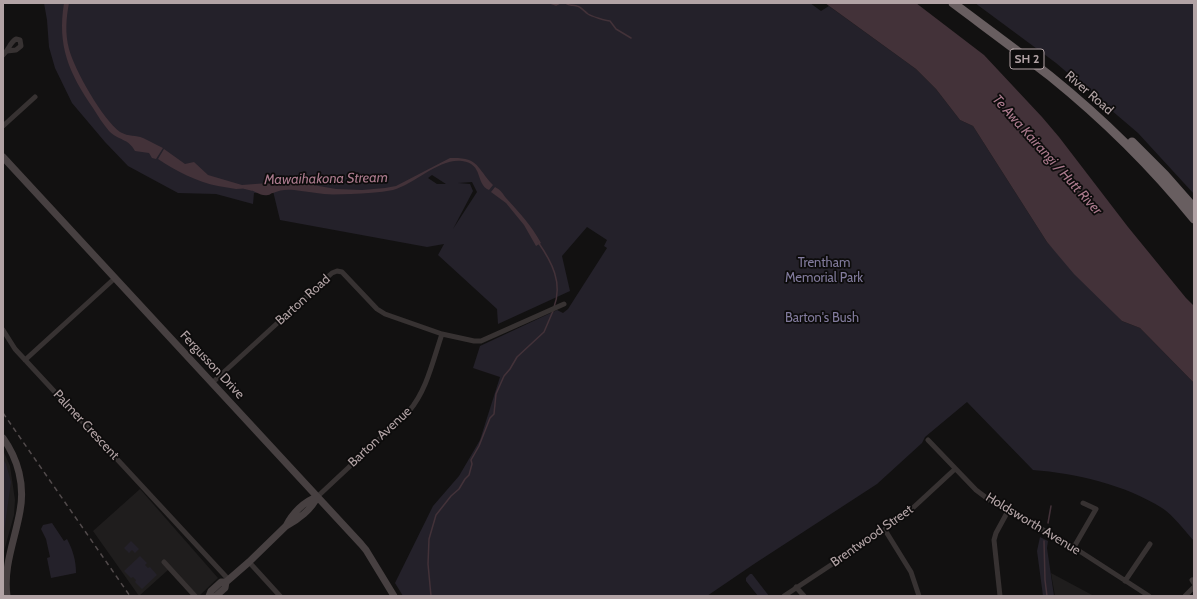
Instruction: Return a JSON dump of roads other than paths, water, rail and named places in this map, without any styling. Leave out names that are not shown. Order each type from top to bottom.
[{"type":"highway","name":"River Road","points":[[953,3],[1050,76],[1098,118],[1141,159],[1178,199],[1194,219]]},
{"type":"highway","name":"River Road","points":[[963,3],[1075,90],[1119,129],[1165,175],[1194,208]]},
{"type":"main road","name":"Fergusson Drive","points":[[3,157],[366,550],[394,596]]},
{"type":"main road","points":[[3,438],[14,456],[22,486],[20,511],[6,568],[7,596]]},
{"type":"main road","points":[[209,596],[211,591],[221,582],[227,581],[286,526],[294,522],[314,504],[317,497]]},
{"type":"main road","points":[[216,596],[226,588],[227,581]]},
{"type":"street","points":[[3,126],[35,97]]},
{"type":"street","name":"Barton Road","points":[[212,383],[332,273],[337,271],[342,272],[371,304],[384,314],[442,334]]},
{"type":"street","points":[[25,360],[114,278]]},
{"type":"street","points":[[442,334],[474,341],[481,341],[564,304]]},
{"type":"street","name":"Palmer Crescent","points":[[3,330],[15,349],[227,581]]},
{"type":"street","name":"Barton Avenue","points":[[317,497],[418,402],[442,334]]},
{"type":"street","name":"Holdsworth Avenue","points":[[928,440],[976,490],[992,502],[1074,547],[1148,596]]},
{"type":"street","name":"Brentwood Street","points":[[784,596],[902,518],[955,469]]},
{"type":"street","points":[[1074,547],[1096,509],[1083,503]]},
{"type":"street","points":[[1000,596],[994,540],[996,533],[1008,511]]},
{"type":"street","points":[[885,530],[911,572],[919,596]]},
{"type":"street","points":[[1125,581],[1150,544]]},
{"type":"street","points":[[164,562],[195,596]]},
{"type":"street","points":[[249,562],[280,596]]},
{"type":"street","points":[[1185,596],[1194,587]]},
{"type":"street","points":[[796,588],[804,596]]},
{"type":"water","points":[[64,3],[69,3],[66,26],[69,49],[77,69],[90,94],[113,126],[120,132],[126,135],[138,136],[163,148],[156,159],[152,158],[149,153],[135,151],[129,144],[116,137],[109,131],[77,83],[71,71],[64,46],[62,18]]},
{"type":"water","name":"Te Awa Kairangi / Hutt River","points":[[825,3],[916,3],[984,55],[1059,137],[1128,227],[1194,306],[1194,383],[1140,328],[1122,321],[1074,274],[1047,242],[973,126],[960,120],[936,89],[916,69]]},
{"type":"water","points":[[164,149],[185,164],[194,162],[208,175],[242,185],[296,182],[336,189],[362,190],[385,188],[396,186],[450,158],[459,158],[467,159],[476,164],[493,185],[489,190],[485,187],[477,170],[469,163],[453,161],[436,167],[410,183],[388,191],[351,194],[320,194],[286,190],[265,195],[248,189],[218,186],[187,176],[158,159]]},
{"type":"water","points":[[495,187],[499,189],[525,219],[541,243],[536,246],[524,225],[506,203],[491,192]]},
{"type":"waterway","points":[[550,3],[556,5],[560,3]]},
{"type":"waterway","points":[[565,3],[575,5],[592,16],[610,21],[616,29],[631,38]]},
{"type":"waterway","name":"Mawaihakona Stream","points":[[244,188],[252,190]]},
{"type":"waterway","name":"Mawaihakona Stream","points":[[538,242],[552,265],[557,281],[554,307]]},
{"type":"waterway","name":"Mawaihakona Stream","points":[[431,596],[428,564],[429,539],[436,515],[469,475],[472,464],[471,460],[479,446],[490,418],[494,414],[496,394],[504,376],[517,357],[544,332],[553,311]]},
{"type":"waterway","points":[[1048,523],[1051,506]]},
{"type":"waterway","points":[[1044,541],[1047,596]]},
{"type":"railway","points":[[3,413],[130,596]]},
{"type":"park label","name":"Trentham Memorial Park","points":[[824,270]]},
{"type":"park label","name":"Barton's Bush","points":[[822,318]]}]
